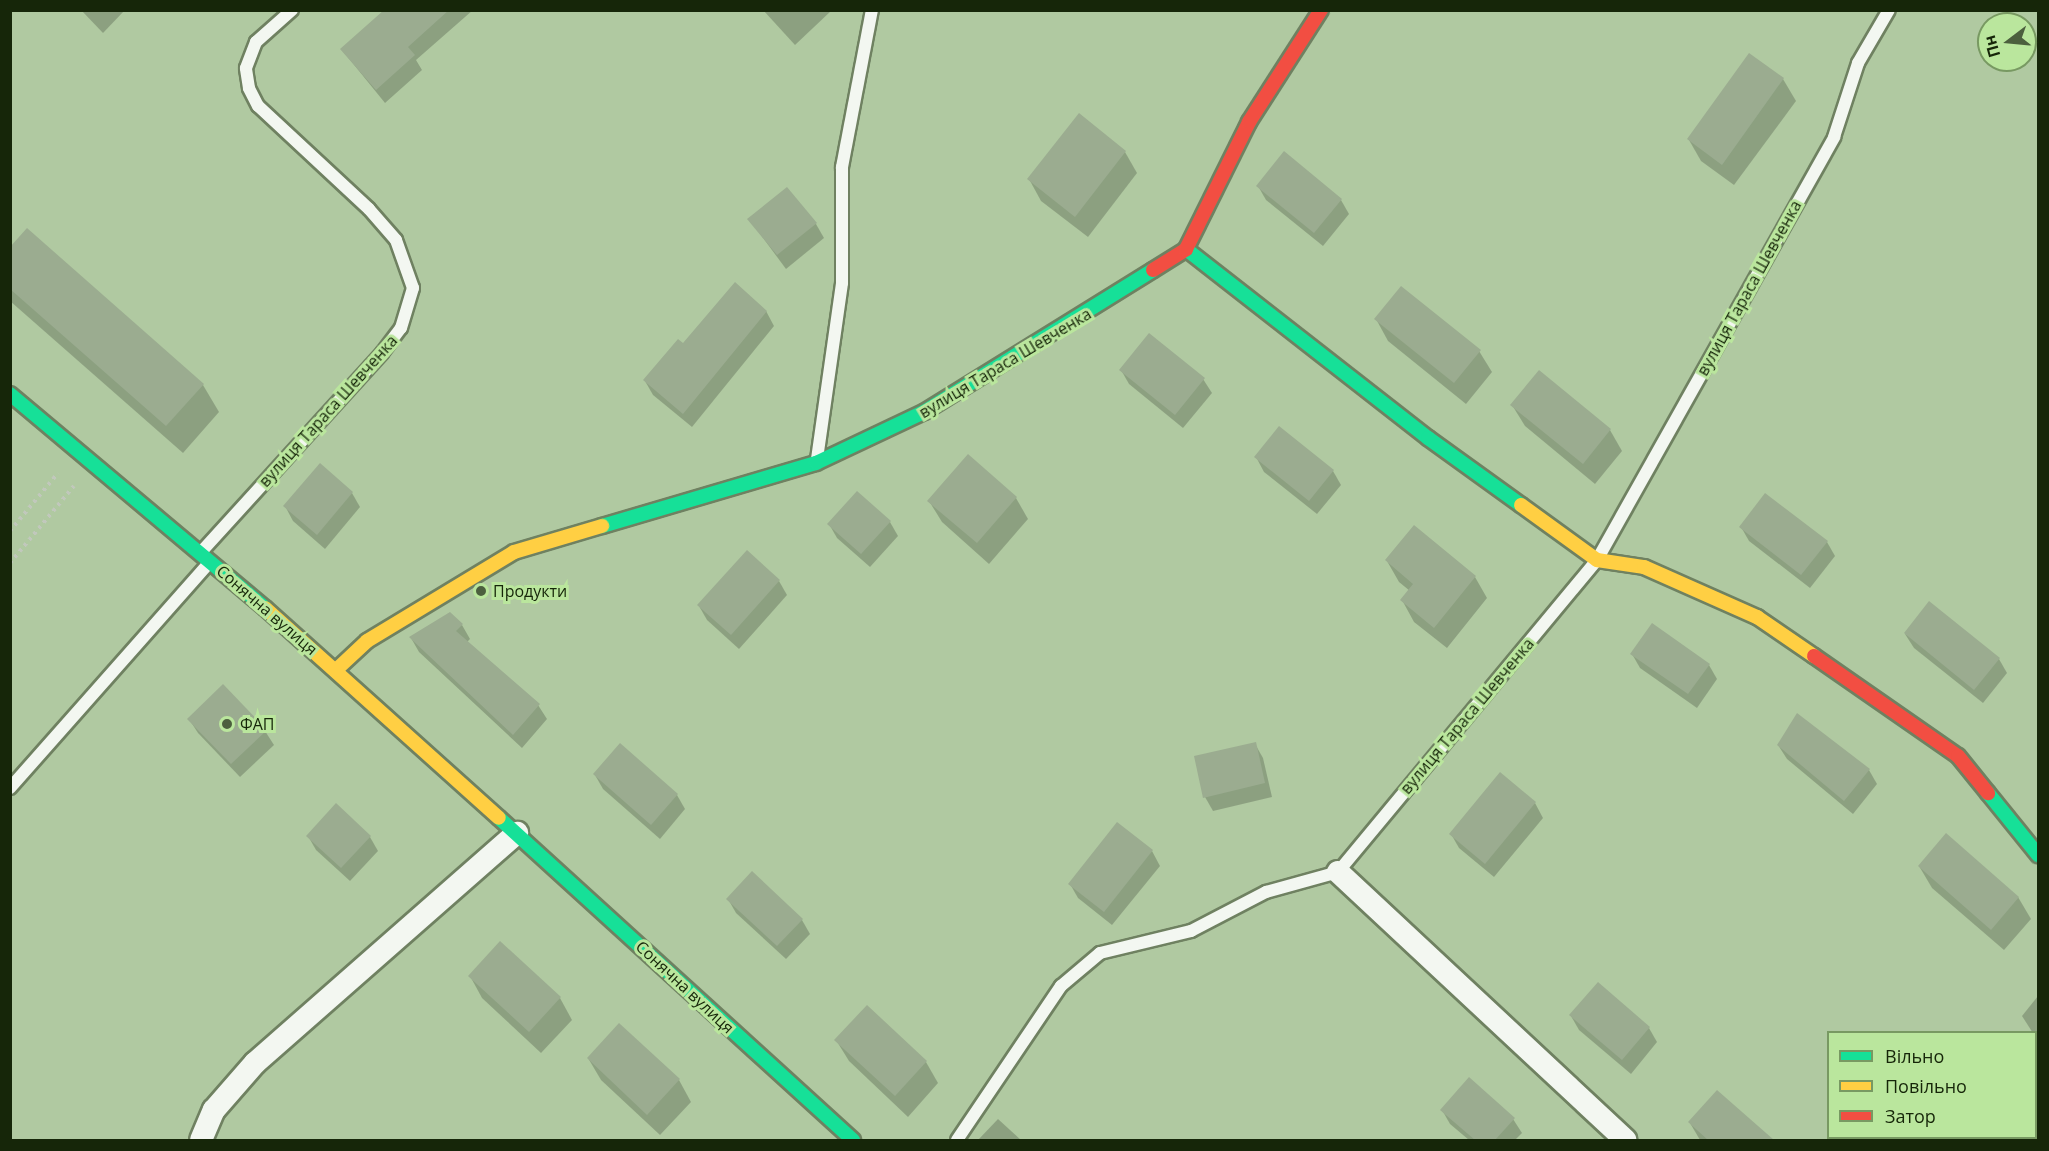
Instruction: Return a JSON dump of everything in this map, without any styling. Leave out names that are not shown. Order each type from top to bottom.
[{"type":"street","points":[[1321,10],[1249,122],[1186,249],[1428,438],[1597,560],[1644,567],[1757,617],[1958,756],[2038,855]]},
{"type":"street","name":"вулиця Тараса Шевченка","points":[[336,670],[367,641],[514,552],[816,463],[924,412],[1080,319],[1186,249]]},
{"type":"street","name":"Сонячна вулиця","points":[[10,394],[91,465],[206,557],[336,670],[853,1140]]},
{"type":"street","points":[[201,1140],[214,1110],[255,1063],[517,833]]},
{"type":"street","points":[[1338,872],[1625,1140]]},
{"type":"lane","name":"вулиця Тараса Шевченка","points":[[10,788],[401,328],[413,288],[396,240],[252,95],[247,79],[248,57],[256,42],[292,10]]},
{"type":"lane","points":[[816,463],[842,283],[842,167],[872,10]]},
{"type":"lane","name":"вулиця Тараса Шевченка","points":[[1338,872],[1597,560],[1834,137],[1858,63],[1889,10]]},
{"type":"lane","points":[[957,1140],[1061,986],[1100,953],[1191,931],[1266,892],[1338,872]]},
{"type":"path","points":[[10,531],[76,452]]},
{"type":"path","points":[[10,563],[91,465]]},
{"type":"building","points":[[384,10],[449,10],[408,47],[415,55],[376,90],[340,49]]},
{"type":"building","points":[[1749,53],[1784,78],[1722,165],[1687,139]]},
{"type":"building","points":[[1079,113],[1126,151],[1075,217],[1027,179]]},
{"type":"building","points":[[1284,151],[1342,199],[1314,233],[1256,186]]},
{"type":"building","points":[[787,187],[817,223],[777,255],[747,219]]},
{"type":"building","points":[[27,228],[204,384],[166,426],[10,289],[10,247]]},
{"type":"building","points":[[735,282],[767,311],[683,414],[643,380],[678,339],[683,343]]},
{"type":"building","points":[[1401,286],[1481,350],[1454,383],[1374,319]]},
{"type":"building","points":[[1149,333],[1205,378],[1175,415],[1119,370]]},
{"type":"building","points":[[1539,370],[1611,429],[1583,464],[1510,405]]},
{"type":"building","points":[[1279,426],[1334,470],[1309,501],[1254,457]]},
{"type":"building","points":[[968,454],[1017,497],[977,543],[927,501]]},
{"type":"building","points":[[320,463],[353,492],[317,535],[283,506]]},
{"type":"building","points":[[857,491],[891,521],[861,554],[827,524]]},
{"type":"building","points":[[1765,493],[1828,541],[1801,575],[1739,527]]},
{"type":"building","points":[[1414,525],[1476,576],[1434,628],[1400,600],[1413,584],[1385,560]]},
{"type":"building","points":[[747,550],[780,580],[731,635],[697,605]]},
{"type":"building","points":[[1929,601],[2000,658],[1974,690],[1904,633]]},
{"type":"building","points":[[450,612],[463,624],[456,631],[540,704],[513,735],[409,637]]},
{"type":"building","points":[[1652,623],[1710,664],[1688,694],[1630,654]]},
{"type":"building","name":"ФАП","points":[[223,684],[267,730],[231,764],[187,719]]},
{"type":"building","points":[[1797,713],[1870,769],[1844,801],[1777,745]]},
{"type":"building","points":[[1256,742],[1265,783],[1203,798],[1194,756]]},
{"type":"building","points":[[620,743],[678,794],[651,825],[593,774]]},
{"type":"building","points":[[1500,772],[1536,802],[1485,864],[1449,834]]},
{"type":"building","points":[[336,803],[371,836],[341,868],[306,836]]},
{"type":"building","points":[[1117,822],[1153,850],[1104,912],[1068,884]]},
{"type":"building","points":[[1946,833],[2019,897],[1991,930],[1918,866]]},
{"type":"building","points":[[752,871],[803,919],[777,946],[726,899]]},
{"type":"building","points":[[500,941],[561,997],[529,1032],[468,976]]},
{"type":"building","points":[[1598,982],[1650,1027],[1622,1060],[1569,1015]]},
{"type":"building","points":[[867,1005],[927,1061],[895,1096],[834,1040]]},
{"type":"building","points":[[619,1023],[680,1079],[647,1115],[587,1058]]},
{"type":"building","points":[[1469,1077],[1515,1118],[1495,1140],[1475,1140],[1440,1110]]},
{"type":"building","points":[[1717,1090],[1774,1140],[1708,1140],[1688,1122]]},
{"type":"traffic: fast","points":[[1186,249],[1428,438],[1521,505]]},
{"type":"traffic: fast","points":[[602,526],[816,463],[924,412],[1153,270]]},
{"type":"traffic: fast","points":[[10,394],[265,608]]},
{"type":"traffic: fast","points":[[1988,793],[2038,855]]},
{"type":"traffic: fast","points":[[499,818],[853,1140]]},
{"type":"traffic: slow","points":[[1521,505],[1597,560],[1644,567],[1757,617],[1814,656]]},
{"type":"traffic: slow","points":[[336,670],[367,641],[514,552],[602,526]]},
{"type":"traffic: slow","points":[[265,608],[499,818]]},
{"type":"traffic: jam","points":[[1153,270],[1186,249],[1249,122],[1321,10]]},
{"type":"traffic: jam","points":[[1814,656],[1958,756],[1988,793]]},
{"type":"place","name":"Продукти","points":[[481,591]]},
{"type":"place","name":"ФАП","points":[[227,724]]}]
